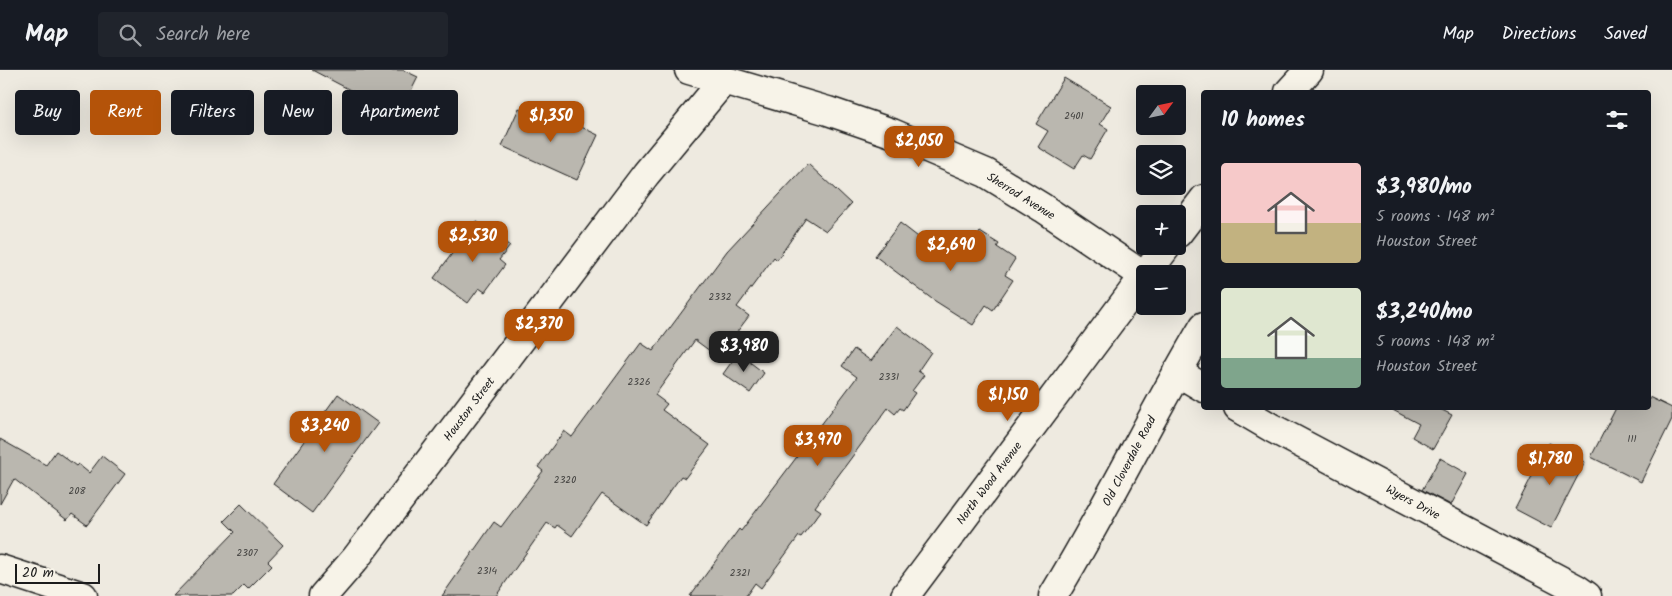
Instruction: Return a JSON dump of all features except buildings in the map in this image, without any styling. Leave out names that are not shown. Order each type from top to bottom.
[{"type":"street","name":"Sherrod Avenue","points":[[689,70],[828,110],[892,133],[986,174],[1043,208],[1136,269]]},
{"type":"street","points":[[1291,90],[1309,70]]},
{"type":"street","name":"Houston Street","points":[[323,596],[356,558],[646,174],[724,80]]},
{"type":"street","points":[[1186,222],[1201,202]]},
{"type":"street","name":"North Wood Avenue","points":[[1153,265],[1160,255]]},
{"type":"street","name":"North Wood Avenue","points":[[905,596],[1136,287]]},
{"type":"street","name":"Old Cloverdale Road","points":[[1053,596],[1077,557],[1201,331]]},
{"type":"street","points":[[1177,372],[1201,386]]},
{"type":"street","name":"Wyers Drive","points":[[1241,410],[1587,596]]},
{"type":"street","points":[[0,569],[83,596]]}]
